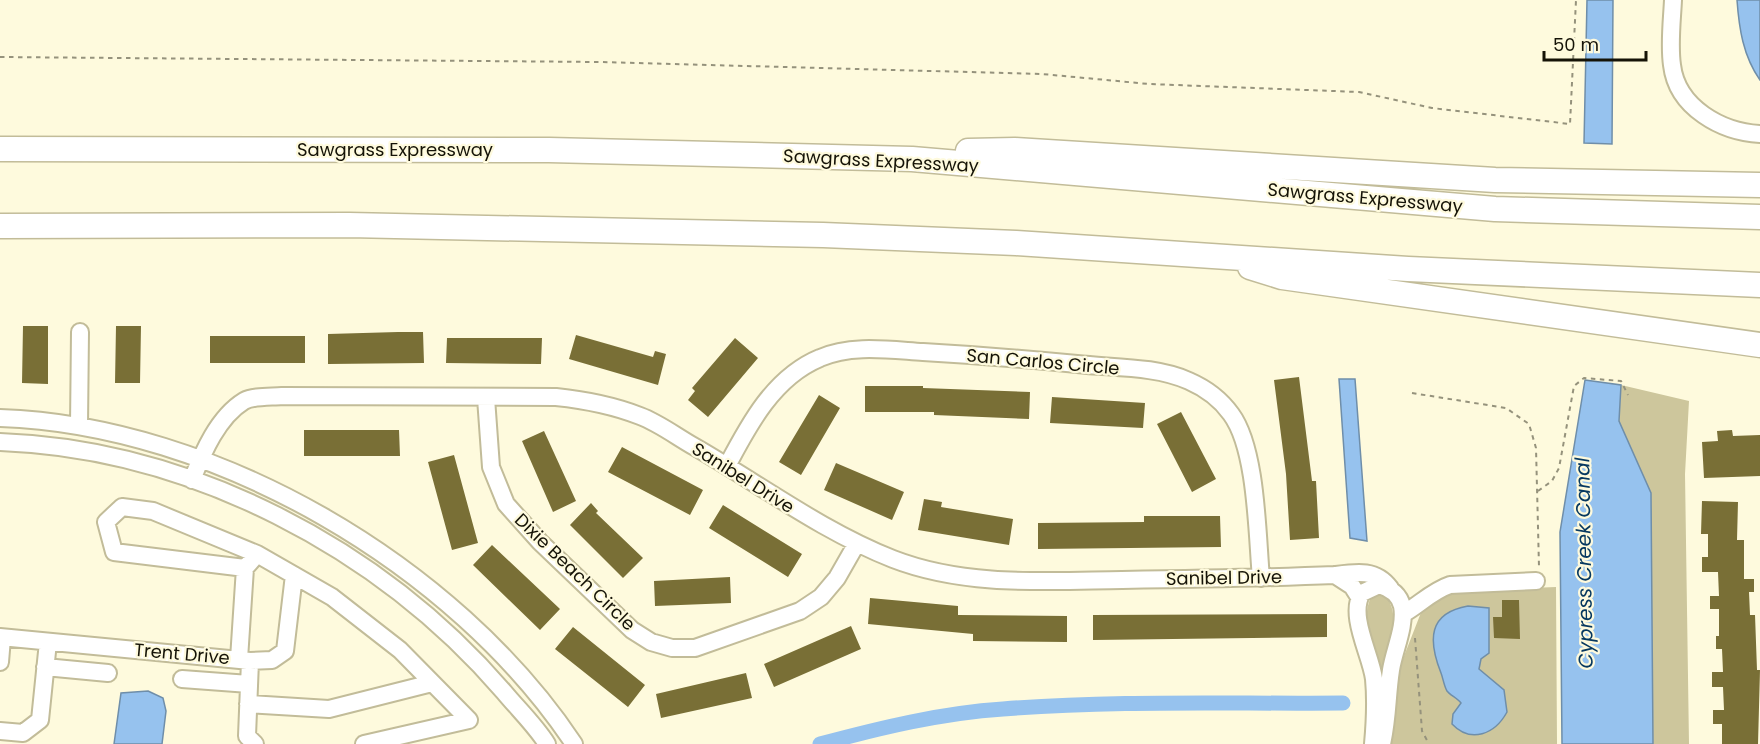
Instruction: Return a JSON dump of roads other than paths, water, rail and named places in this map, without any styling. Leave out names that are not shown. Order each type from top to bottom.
[{"type":"highway","name":"Sawgrass Expressway","points":[[0,149],[549,150],[912,159],[1495,209],[1760,216]]},
{"type":"highway","points":[[912,159],[968,150],[1015,150],[1495,180],[1760,185]]},
{"type":"highway","points":[[0,226],[349,225],[799,234],[1210,254],[1408,269],[1760,285]]},
{"type":"highway","points":[[1210,254],[1282,277],[1760,345]]},
{"type":"street","points":[[1673,0],[1672,68],[1683,93],[1699,112],[1719,126],[1743,133],[1760,134]]},
{"type":"street","points":[[78,425],[80,332]]},
{"type":"street","name":"San Carlos Circle","points":[[727,466],[750,421],[793,374],[820,357],[848,351],[877,350],[994,356],[1162,373],[1189,380],[1213,394],[1232,415],[1245,445],[1254,497],[1260,578]]},
{"type":"street","name":"Sanibel Drive","points":[[192,480],[200,458],[225,416],[246,400],[282,396],[556,397],[599,402],[642,416],[727,466],[800,513],[894,560],[936,572],[984,579],[1035,582],[1260,578],[1356,572],[1373,573],[1383,578],[1391,589]]},
{"type":"street","name":"Dixie Beach Circle","points":[[486,398],[491,466],[506,504],[540,542],[632,630],[651,642],[672,648],[695,648],[800,611],[821,597],[837,578],[857,543]]},
{"type":"street","points":[[0,418],[78,425],[142,439],[200,458],[272,490],[332,522],[388,558],[450,608],[506,660],[560,722],[574,744]]},
{"type":"street","points":[[0,442],[78,450],[138,463],[192,480],[264,510],[321,540],[378,575],[440,624],[491,676],[547,744]]},
{"type":"street","points":[[245,568],[114,552],[106,522],[122,507],[153,511],[257,554],[333,597],[400,650],[469,720],[364,744]]},
{"type":"street","points":[[255,744],[247,736],[249,684],[244,660],[245,568],[257,554]]},
{"type":"street","name":"Trent Drive","points":[[1,637],[244,660],[272,660],[285,651],[294,575]]},
{"type":"street","points":[[1335,575],[1352,586],[1359,597],[1362,639],[1374,676],[1376,698],[1373,744]]},
{"type":"street","points":[[1382,744],[1389,716],[1391,670],[1408,611],[1440,588],[1450,585],[1536,581]]},
{"type":"street","points":[[1359,597],[1371,587],[1379,585],[1391,589],[1408,611]]},
{"type":"street","points":[[0,662],[1,637]]},
{"type":"street","points":[[0,731],[23,733],[40,720],[48,642]]},
{"type":"street","points":[[45,668],[108,673]]},
{"type":"street","points":[[182,679],[249,684]]},
{"type":"street","points":[[248,704],[329,709],[432,683]]},
{"type":"water","points":[[1587,0],[1613,0],[1612,144],[1584,143]]},
{"type":"water","points":[[1737,0],[1760,0],[1760,80],[1754,71],[1743,42]]},
{"type":"water","points":[[1339,379],[1355,379],[1367,541],[1350,538]]},
{"type":"water","name":"Cypress Creek Canal","points":[[1585,380],[1621,385],[1619,421],[1651,493],[1653,744],[1562,744],[1560,532]]},
{"type":"water","points":[[1468,606],[1489,608],[1489,653],[1481,659],[1479,669],[1504,690],[1507,712],[1496,726],[1482,734],[1475,735],[1467,734],[1452,724],[1453,714],[1461,703],[1446,689],[1434,650],[1433,639],[1438,622],[1445,615]]},
{"type":"water","points":[[148,691],[163,698],[166,711],[162,744],[114,744],[121,693]]},
{"type":"waterway","points":[[820,744],[934,718],[1003,709],[1130,703],[1343,703]]}]
